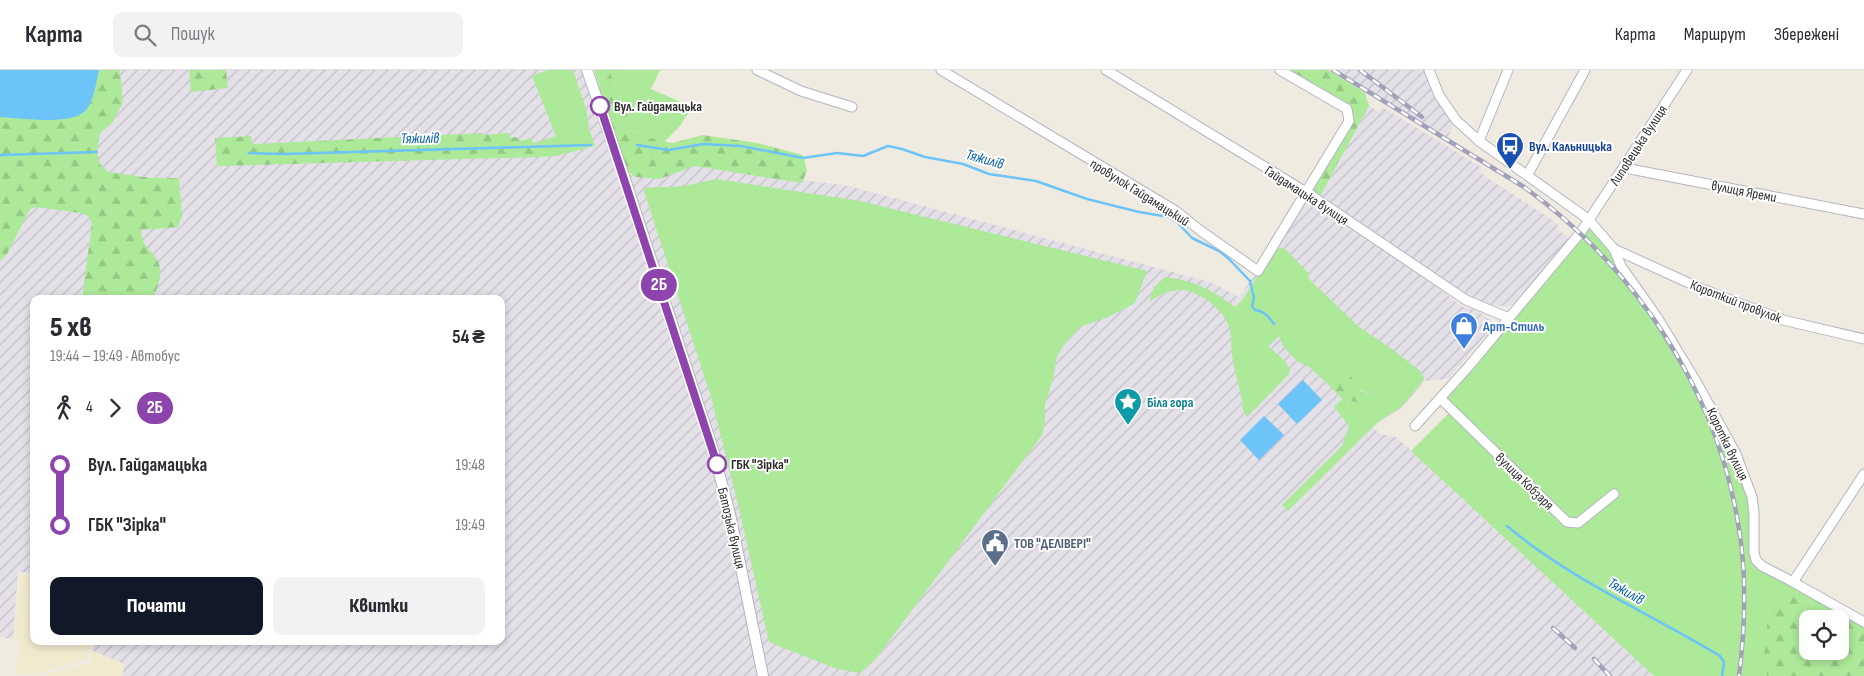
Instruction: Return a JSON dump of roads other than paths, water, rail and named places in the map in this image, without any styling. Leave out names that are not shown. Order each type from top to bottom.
[{"type":"street","name":"Батозька вулиця","points":[[587,70],[624,176],[711,443],[730,514],[763,676]]},
{"type":"street","points":[[757,70],[802,91],[852,107]]},
{"type":"street","name":"провулок Гайдамацький","points":[[941,70],[1176,211],[1201,231],[1258,270],[1306,192]]},
{"type":"street","name":"Гайдамацька вулиця","points":[[1106,70],[1306,192],[1466,300],[1509,318]]},
{"type":"street","points":[[1280,70],[1347,109],[1349,121],[1306,192]]},
{"type":"street","name":"Коротка вулиця","points":[[1429,70],[1435,86],[1456,120],[1479,141],[1528,174],[1588,219],[1614,249],[1620,266],[1647,302],[1666,332],[1736,454],[1752,497],[1756,560],[1762,566],[1793,582]]},
{"type":"street","points":[[1479,141],[1508,70]]},
{"type":"street","points":[[1528,174],[1585,70]]},
{"type":"street","name":"Липовецька вулиця","points":[[1415,426],[1441,399],[1563,256],[1624,168],[1687,70]]},
{"type":"street","name":"вулиця Яреми","points":[[1624,168],[1864,214]]},
{"type":"street","name":"Короткий провулок","points":[[1614,249],[1702,289],[1783,320],[1864,339]]},
{"type":"street","name":"вулиця Кобзаря","points":[[1441,399],[1567,522],[1578,523],[1614,494]]},
{"type":"street","points":[[1864,474],[1793,582],[1864,622]]},
{"type":"water","points":[[0,70],[99,70],[93,97],[85,111],[78,116],[57,120],[44,120],[0,117]]},
{"type":"water","points":[[1303,380],[1322,400],[1297,424],[1278,404]]},
{"type":"water","points":[[1264,416],[1284,435],[1259,460],[1240,440]]},
{"type":"waterway","name":"Тяжилів","points":[[637,145],[669,150],[703,144],[741,146],[803,158],[837,153],[863,156],[888,146],[925,157],[963,164],[989,174],[1036,181],[1087,199],[1139,212],[1169,217],[1178,223],[1192,238],[1219,251],[1228,258],[1250,281],[1254,298],[1252,306],[1255,310],[1266,315],[1274,324]]},
{"type":"waterway","name":"Тяжилів","points":[[249,153],[284,154],[591,145]]},
{"type":"waterway","name":"Тяжилів","points":[[0,155],[97,152]]},
{"type":"waterway","name":"Тяжилів","points":[[1507,526],[1557,563],[1584,580],[1720,656],[1724,662],[1722,676]]},
{"type":"railway","points":[[1333,70],[1524,187],[1565,219],[1602,255],[1636,294],[1666,337],[1691,382],[1712,429],[1728,478],[1739,529],[1744,584],[1743,640],[1739,676]]},
{"type":"railway","points":[[1360,70],[1422,117]]},
{"type":"railway","points":[[1553,628],[1575,648]]},
{"type":"railway","points":[[1594,659],[1610,676]]},
{"type":"place","name":"Вул. Гайдамацька","points":[[600,106]]},
{"type":"place","name":"Вул. Кальницька","points":[[1510,170]]},
{"type":"place","name":"Арт-Стиль","points":[[1464,350]]},
{"type":"place","name":"Біла гора","points":[[1128,426]]},
{"type":"place","name":"ГБК \"Зірка\"","points":[[717,464]]},
{"type":"place","name":"ТОВ \"ДЕЛІВЕРІ\"","points":[[995,567]]}]
